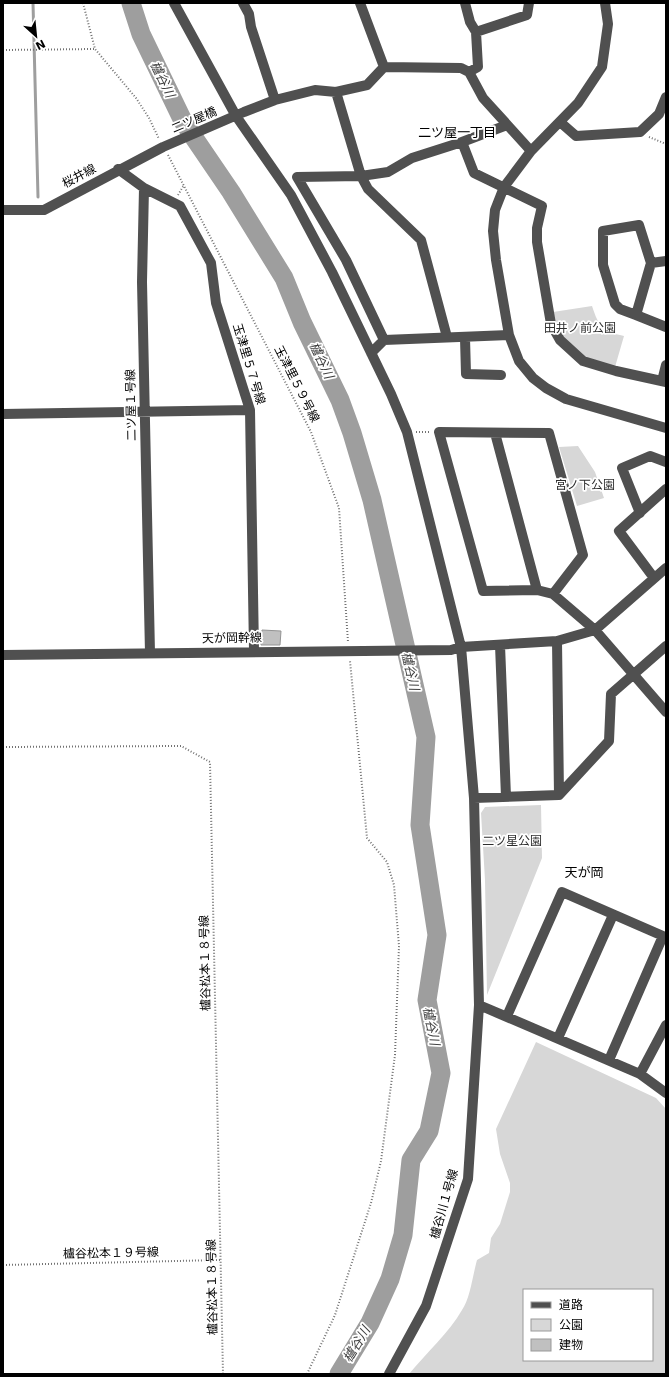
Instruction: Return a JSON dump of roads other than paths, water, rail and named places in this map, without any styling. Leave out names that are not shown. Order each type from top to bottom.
[{"type":"street","name":"櫨谷川１号線","points":[[174,3],[232,118],[291,195],[332,272],[407,432],[456,649],[474,798],[479,1005],[468,1179],[426,1306],[389,1374]]},
{"type":"street","points":[[243,3],[249,14],[251,27],[275,100]]},
{"type":"street","points":[[360,3],[384,67],[461,68],[470,72],[483,98],[531,151]]},
{"type":"street","points":[[465,3],[470,22],[476,32],[478,68],[470,72]]},
{"type":"street","points":[[476,32],[527,16],[529,3]]},
{"type":"street","points":[[605,3],[608,24],[606,49],[602,67],[578,103],[531,151],[504,187],[495,210],[493,231],[496,260],[509,335],[520,360],[533,378],[546,388],[566,399],[666,428]]},
{"type":"street","name":"二ツ屋橋","points":[[164,147],[275,100],[315,90],[336,92],[367,85],[384,67]]},
{"type":"street","points":[[336,92],[361,176],[368,189],[421,240],[447,337]]},
{"type":"street","points":[[560,122],[576,136],[640,132],[659,114],[666,97]]},
{"type":"street","points":[[384,340],[346,260],[298,177],[361,176],[388,172],[412,158],[462,142],[507,124]]},
{"type":"street","points":[[462,142],[474,172],[542,206],[537,228],[537,242],[552,324],[560,340],[584,361],[616,371],[664,382],[666,365]]},
{"type":"street","name":"桜井線","points":[[3,210],[44,210],[164,147]]},
{"type":"street","points":[[118,170],[144,188]]},
{"type":"street","name":"玉津里５７号線","points":[[144,188],[180,206],[211,263],[216,303],[250,410],[254,651]]},
{"type":"street","name":"二ツ屋１号線","points":[[144,188],[142,282],[150,653]]},
{"type":"street","points":[[636,315],[651,263],[640,225],[603,231],[603,265],[615,304],[620,309],[666,327]]},
{"type":"street","points":[[651,263],[666,261]]},
{"type":"street","points":[[371,354],[384,340],[447,337],[465,338],[509,335]]},
{"type":"street","points":[[465,338],[466,374],[501,375]]},
{"type":"street","points":[[3,414],[250,410]]},
{"type":"street","points":[[553,594],[582,555],[549,433],[495,434],[439,432],[484,591],[537,590],[553,594],[595,630],[666,710]]},
{"type":"street","points":[[495,434],[537,590]]},
{"type":"street","points":[[640,512],[622,468],[650,456],[666,462]]},
{"type":"street","points":[[654,578],[619,532],[666,489]]},
{"type":"street","points":[[595,630],[666,568]]},
{"type":"street","name":"天が岡幹線","points":[[3,655],[456,649],[557,641],[595,630]]},
{"type":"street","points":[[557,641],[559,795]]},
{"type":"street","points":[[500,645],[506,797]]},
{"type":"street","points":[[474,798],[559,795],[609,741],[611,694],[666,646]]},
{"type":"street","points":[[507,1016],[562,892],[613,916],[663,936],[609,1060]]},
{"type":"street","points":[[558,1038],[613,916]]},
{"type":"street","points":[[479,1005],[640,1074],[665,1091]]},
{"type":"street","points":[[640,1074],[666,1025]]},
{"type":"waterway","points":[[33,3],[38,197]]},
{"type":"waterway","name":"櫨谷川","points":[[131,3],[141,34],[184,123],[231,192],[284,278],[302,322],[340,400],[352,433],[372,500],[426,737],[420,825],[437,935],[427,1000],[441,1073],[429,1131],[411,1160],[403,1235],[390,1279],[370,1323],[339,1374]]},
{"type":"district","name":"二ツ屋一丁目","points":[[457,132]]},
{"type":"district","name":"天が岡","points":[[584,872]]},
{"type":"park label","name":"田井ノ前公園","points":[[580,328]]},
{"type":"park label","name":"宮ノ下公園","points":[[585,485]]},
{"type":"park label","name":"二ツ星公園","points":[[512,841]]}]
